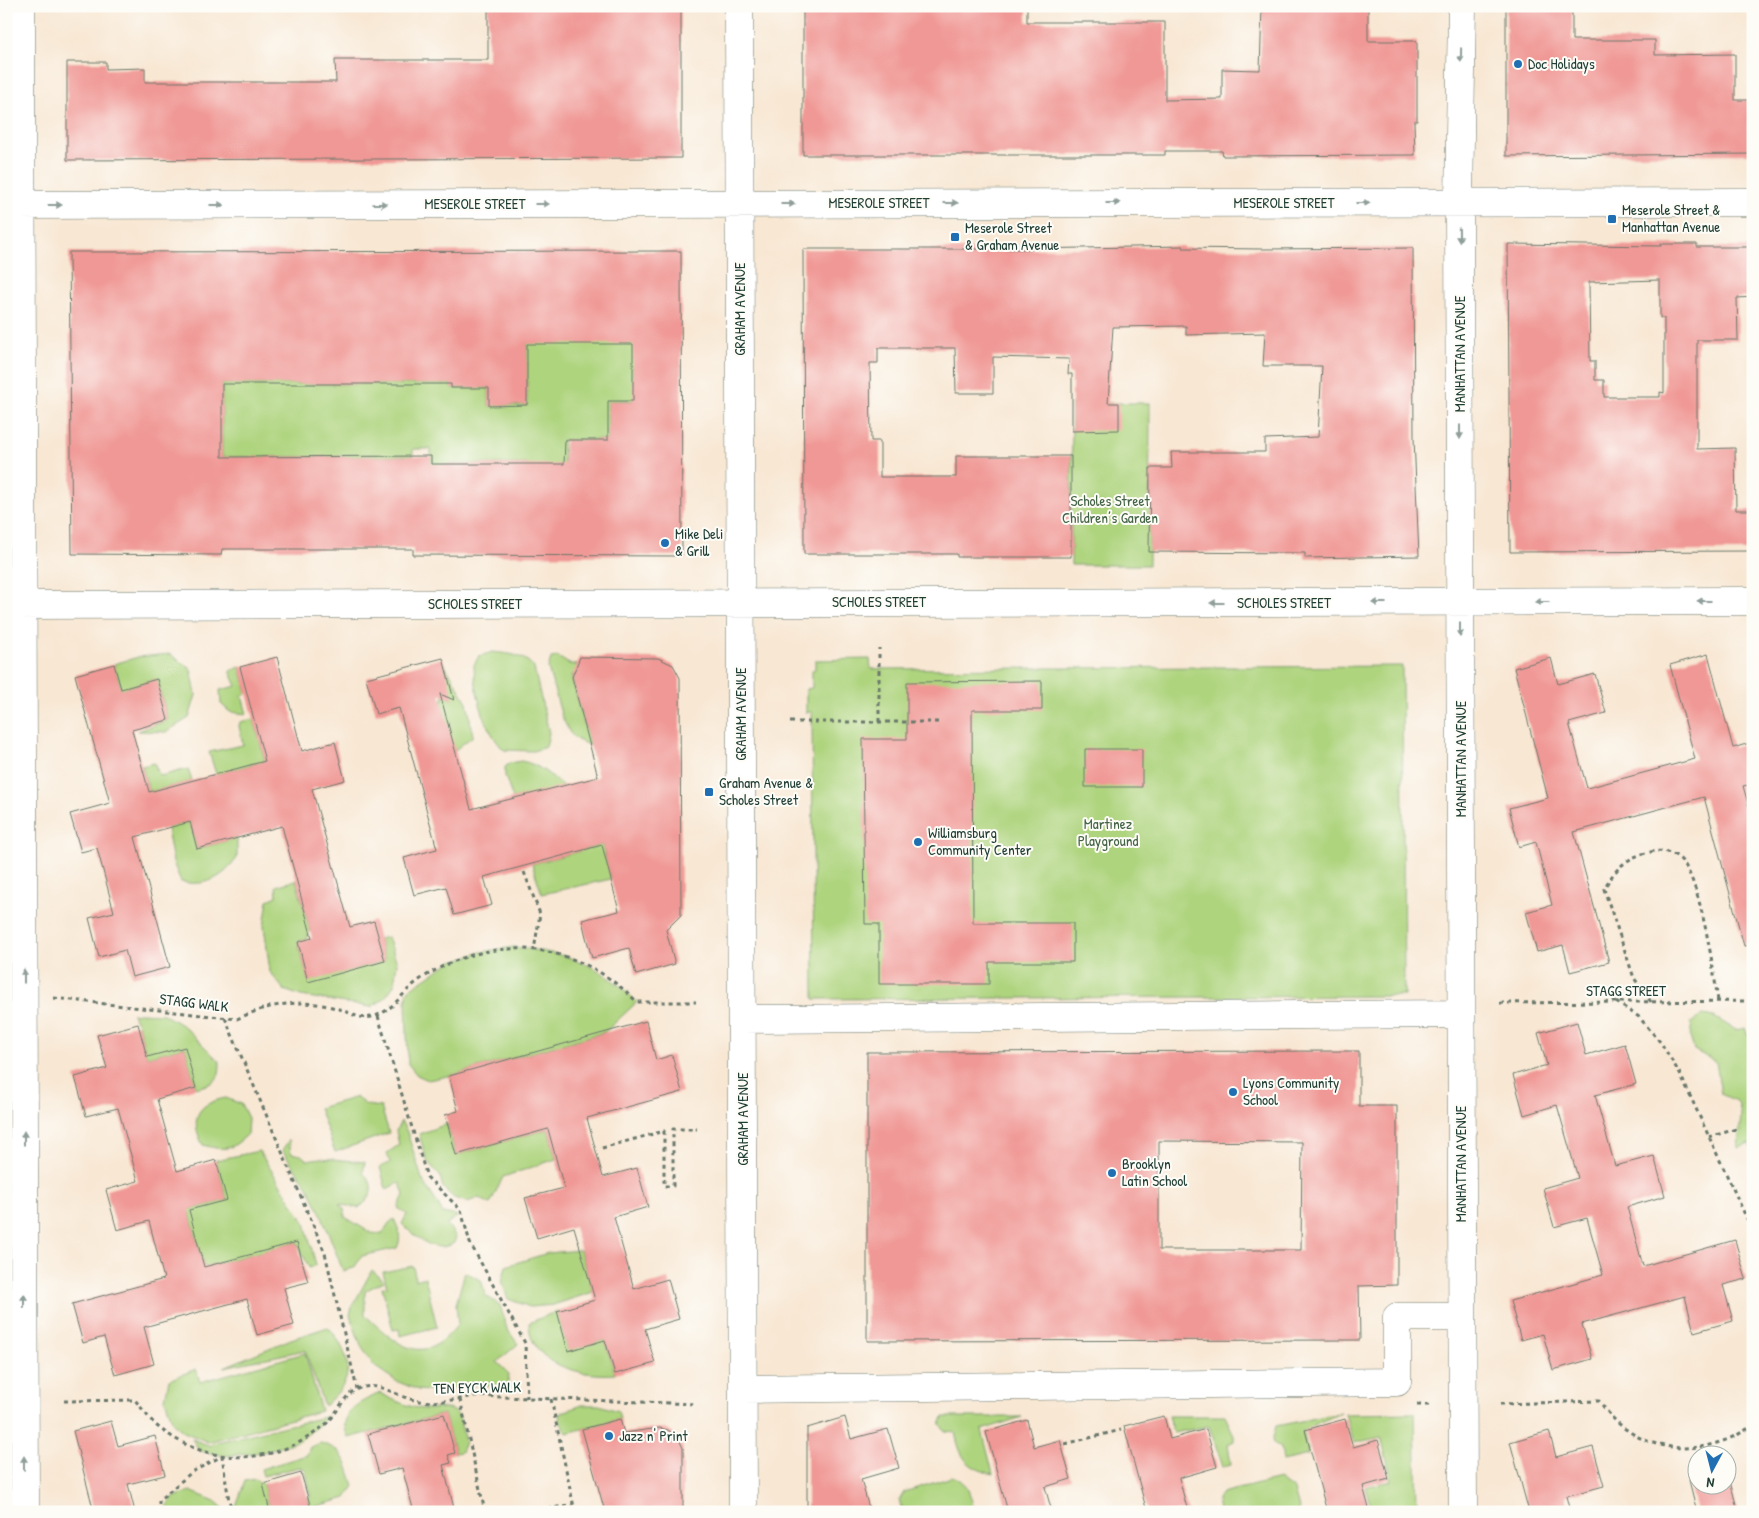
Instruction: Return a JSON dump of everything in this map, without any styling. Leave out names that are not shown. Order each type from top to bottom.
[{"type":"street","points":[[21,6],[14,205],[15,605],[24,994],[24,1512]]},
{"type":"street","name":"GRAHAM AVENUE","points":[[739,6],[743,1512]]},
{"type":"street","name":"MANHATTAN AVENUE","points":[[1462,6],[1459,202],[1463,1512]]},
{"type":"street","name":"MESEROLE STREET","points":[[14,205],[1753,202]]},
{"type":"street","name":"SCHOLES STREET","points":[[15,605],[1753,601]]},
{"type":"street","points":[[743,1019],[1461,1014]]},
{"type":"street","points":[[743,1389],[1397,1382],[1397,1317],[1462,1317]]},
{"type":"path","points":[[879,648],[879,722]]},
{"type":"path","points":[[790,722],[941,722]]},
{"type":"path","points":[[1651,1002],[1634,978],[1604,889],[1612,873],[1632,856],[1660,850],[1679,858],[1692,876],[1713,965],[1718,1002]]},
{"type":"path","points":[[524,872],[540,914],[534,950]]},
{"type":"path","points":[[527,1398],[525,1342],[470,1243],[461,1210],[428,1177],[378,1016],[385,1014],[417,982],[450,962],[481,952],[514,947],[556,952],[591,966],[620,984],[637,1002],[696,1002]]},
{"type":"path","name":"STAGG WALK","points":[[24,994],[237,1019],[256,1010],[282,1003],[312,1002],[342,1009],[351,1016],[368,1018],[378,1016]]},
{"type":"path","name":"STAGG STREET","points":[[1500,1003],[1753,1001]]},
{"type":"path","points":[[1616,1002],[1639,1017],[1662,1043],[1680,1074],[1753,1232]]},
{"type":"path","points":[[64,1401],[136,1400],[156,1424],[176,1440],[202,1452],[222,1456],[250,1457],[278,1452],[308,1438],[328,1422],[357,1389],[325,1254],[225,1018]]},
{"type":"path","points":[[602,1148],[664,1131],[664,1186],[673,1186],[673,1128],[697,1129]]},
{"type":"path","points":[[1709,1137],[1740,1128]]},
{"type":"path","name":"TEN EYCK WALK","points":[[357,1389],[374,1385],[414,1400],[445,1402],[474,1396],[697,1404]]},
{"type":"path","points":[[460,1399],[486,1512]]},
{"type":"path","points":[[551,1399],[575,1512]]},
{"type":"path","points":[[1500,1404],[1599,1401],[1617,1422],[1644,1440],[1676,1448],[1706,1448],[1738,1436],[1753,1426]]},
{"type":"path","points":[[1064,1444],[1121,1430]]},
{"type":"path","points":[[159,1512],[159,1500],[192,1472],[222,1456]]},
{"type":"path","points":[[222,1456],[229,1501],[233,1512]]},
{"type":"path","points":[[532,1512],[573,1504]]},
{"type":"green space","points":[[527,309],[643,325],[633,367],[633,382],[643,400],[608,401],[608,440],[563,440],[564,486],[529,464],[452,464],[431,470],[431,449],[413,449],[413,456],[222,457],[222,384],[451,384],[451,388],[489,388],[489,406],[527,405]]},
{"type":"green space","name":"Scholes Street Children’s Garden","points":[[1072,403],[1150,403],[1149,565],[1071,565]]},
{"type":"green space","points":[[493,652],[521,657],[534,668],[549,733],[546,747],[533,751],[504,750],[491,732],[479,699],[474,665],[479,656]]},
{"type":"green space","points":[[170,654],[191,669],[196,695],[189,718],[166,732],[138,731],[168,720],[157,679],[121,689],[114,664],[138,657]]},
{"type":"green space","points":[[558,657],[569,664],[577,665],[578,673],[571,675],[590,746],[576,739],[570,733],[562,717],[548,668],[551,658]]},
{"type":"green space","name":"Martinez Playground","points":[[870,659],[871,669],[1402,666],[1404,996],[814,999],[812,712],[806,712],[806,689],[812,688],[812,670],[815,669],[815,660]]},
{"type":"green space","points":[[444,663],[467,702],[473,736],[451,753],[439,709],[444,696],[452,699]]},
{"type":"green space","points":[[240,667],[247,693],[242,696],[247,714],[230,712],[221,704],[220,690],[237,686],[230,671]]},
{"type":"green space","points":[[254,719],[265,761],[216,774],[209,752],[243,745],[239,726],[240,722]]},
{"type":"green space","points":[[521,761],[539,768],[564,787],[513,799],[505,776],[505,767],[510,763]]},
{"type":"green space","points":[[154,763],[160,776],[188,769],[192,781],[149,792],[142,766]]},
{"type":"green space","points":[[190,822],[197,849],[237,838],[237,858],[220,876],[206,882],[181,882],[173,862],[167,828]]},
{"type":"green space","points":[[602,845],[611,879],[542,894],[532,864]]},
{"type":"green space","points":[[296,880],[310,930],[306,939],[298,942],[308,981],[385,961],[379,939],[388,937],[397,963],[394,985],[384,999],[371,1007],[301,996],[284,990],[270,972],[264,926],[268,900],[277,896],[276,886]]},
{"type":"green space","points":[[514,947],[551,953],[582,962],[623,988],[637,1002],[605,1032],[453,1075],[428,1080],[417,1075],[408,1064],[406,1002],[408,990],[450,962],[481,952]]},
{"type":"green space","points":[[132,1014],[163,1014],[185,1027],[220,1062],[219,1074],[215,1081],[196,1088],[185,1047],[147,1057],[138,1024]]},
{"type":"green space","points":[[1703,1015],[1714,1017],[1736,1030],[1745,1028],[1748,1036],[1753,1035],[1753,1156],[1750,1144],[1738,1148],[1741,1115],[1738,1102],[1721,1094],[1716,1062],[1694,1050],[1690,1037],[1692,1022]]},
{"type":"green space","points":[[357,1097],[366,1105],[381,1107],[389,1133],[335,1152],[319,1108]]},
{"type":"green space","points":[[226,1098],[241,1104],[248,1118],[247,1135],[236,1144],[227,1148],[203,1145],[197,1127],[196,1120],[198,1114],[208,1104]]},
{"type":"green space","points":[[401,1121],[407,1132],[422,1179],[443,1213],[458,1216],[447,1224],[456,1237],[454,1243],[447,1246],[433,1246],[419,1239],[407,1229],[402,1224],[407,1214],[398,1208],[404,1195],[400,1183],[386,1189],[380,1167],[390,1163],[387,1153],[399,1145],[396,1131]]},
{"type":"green space","points":[[447,1124],[456,1155],[548,1129],[556,1159],[503,1177],[490,1204],[479,1198],[467,1202],[454,1198],[443,1188],[440,1176],[427,1161],[419,1134]]},
{"type":"green space","points":[[289,1140],[291,1153],[301,1155],[307,1160],[320,1158],[365,1162],[363,1173],[370,1182],[371,1187],[367,1201],[358,1208],[339,1204],[344,1209],[345,1217],[371,1233],[382,1234],[394,1219],[399,1234],[397,1248],[362,1256],[354,1268],[343,1271],[322,1216],[308,1187],[282,1150]]},
{"type":"green space","points":[[259,1151],[305,1223],[316,1265],[309,1268],[297,1242],[204,1267],[189,1210],[227,1200],[216,1160]]},
{"type":"green space","points":[[580,1250],[593,1292],[553,1305],[530,1307],[508,1299],[502,1282],[506,1266],[548,1253]]},
{"type":"green space","points":[[413,1266],[416,1280],[425,1277],[437,1327],[400,1336],[399,1329],[393,1330],[382,1287],[387,1287],[383,1272]]},
{"type":"green space","points":[[372,1270],[384,1281],[365,1291],[365,1315],[388,1336],[411,1348],[422,1349],[434,1346],[446,1338],[458,1324],[456,1304],[465,1272],[481,1280],[486,1296],[500,1305],[507,1329],[518,1344],[497,1362],[509,1374],[507,1388],[481,1384],[459,1385],[441,1392],[418,1390],[396,1381],[374,1366],[361,1346],[350,1315],[352,1307]]},
{"type":"green space","points":[[557,1311],[568,1350],[605,1340],[615,1374],[588,1373],[573,1370],[548,1358],[538,1349],[531,1337],[529,1323]]},
{"type":"green space","points":[[328,1327],[342,1346],[348,1370],[346,1378],[337,1394],[324,1406],[305,1350],[224,1367],[291,1339]]},
{"type":"green space","points":[[305,1353],[321,1411],[208,1442],[184,1432],[173,1423],[165,1399],[169,1380],[196,1369],[200,1382]]},
{"type":"green space","points":[[380,1393],[413,1407],[446,1409],[459,1415],[465,1442],[461,1452],[455,1453],[444,1414],[348,1438],[345,1425],[350,1412],[359,1404]]},
{"type":"green space","points":[[582,1405],[599,1405],[618,1411],[620,1419],[567,1433],[559,1420],[560,1413]]},
{"type":"green space","points":[[1340,1413],[1303,1430],[1308,1455],[1283,1461],[1281,1448],[1272,1442],[1276,1426]]},
{"type":"green space","points":[[1415,1413],[1417,1512],[1373,1512],[1365,1487],[1392,1481],[1381,1437],[1354,1443],[1345,1414]]},
{"type":"green space","points":[[329,1416],[301,1440],[264,1452],[225,1456],[200,1451],[192,1439],[211,1446],[213,1443]]},
{"type":"green space","points":[[1168,1416],[1225,1416],[1234,1435],[1234,1441],[1228,1444],[1231,1465],[1223,1467],[1209,1426],[1173,1433]]},
{"type":"green space","points":[[943,1417],[1022,1417],[982,1430],[993,1474],[977,1469],[966,1460],[959,1449],[955,1432],[945,1431],[940,1425]]},
{"type":"green space","points":[[321,1443],[340,1454],[347,1465],[354,1486],[346,1498],[311,1508],[308,1498],[311,1495],[305,1469],[300,1467],[263,1476],[261,1469],[307,1455],[310,1447]]},
{"type":"green space","points":[[952,1477],[965,1485],[975,1512],[903,1512],[900,1499],[904,1492]]},
{"type":"green space","points":[[255,1479],[263,1484],[270,1512],[236,1512],[235,1509],[245,1481]]},
{"type":"green space","points":[[1279,1479],[1294,1490],[1300,1512],[1219,1512],[1217,1500],[1222,1493]]},
{"type":"green space","points":[[190,1491],[215,1501],[228,1512],[165,1512],[172,1498]]},
{"type":"building","points":[[488,6],[681,6],[681,158],[67,160],[67,62],[106,62],[106,69],[145,68],[145,82],[336,82],[335,60],[488,60]]},
{"type":"building","points":[[803,6],[1027,6],[1027,22],[1165,22],[1165,100],[1222,99],[1222,69],[1260,70],[1262,6],[1368,6],[1368,41],[1417,41],[1417,121],[1414,121],[1415,155],[1223,156],[1222,151],[1165,151],[1165,155],[803,155]]},
{"type":"building","points":[[1506,6],[1572,6],[1572,40],[1655,40],[1655,55],[1735,54],[1735,100],[1753,100],[1753,154],[1506,156]]},
{"type":"building","points":[[1508,244],[1661,246],[1661,244],[1697,244],[1697,247],[1753,247],[1753,297],[1737,298],[1738,340],[1697,340],[1697,449],[1735,448],[1736,510],[1753,510],[1753,551],[1510,552]],"holes":[[[1660,280],[1660,318],[1664,318],[1664,393],[1660,392],[1660,397],[1604,397],[1604,380],[1595,380],[1595,361],[1590,361],[1589,282]]]},
{"type":"building","points":[[1183,246],[1183,248],[1261,249],[1413,248],[1414,438],[1419,556],[1305,558],[1305,553],[1149,552],[1150,468],[1172,468],[1171,452],[1265,452],[1265,439],[1318,437],[1322,366],[1263,366],[1265,333],[1186,335],[1186,326],[1113,327],[1108,403],[1119,403],[1119,430],[1072,431],[1072,374],[1068,374],[1069,359],[993,357],[993,393],[956,393],[955,348],[878,348],[878,363],[870,363],[871,441],[880,441],[880,477],[956,477],[956,456],[1071,456],[1071,557],[957,557],[957,554],[804,554],[803,249],[1032,249]]},
{"type":"building","points":[[681,251],[682,556],[413,555],[413,549],[222,549],[221,555],[72,554],[69,252]],"holes":[[[527,344],[633,344],[633,401],[608,401],[608,440],[565,440],[564,464],[431,464],[431,456],[222,457],[222,384],[451,384],[451,388],[489,388],[489,406],[527,405]]]},
{"type":"building","points":[[1708,654],[1733,748],[1753,742],[1753,784],[1743,786],[1753,821],[1753,945],[1744,946],[1704,797],[1574,832],[1609,962],[1570,972],[1563,945],[1537,952],[1526,912],[1552,905],[1536,842],[1519,847],[1509,808],[1548,798],[1514,668],[1551,658],[1558,684],[1595,674],[1606,713],[1569,723],[1587,788],[1695,759],[1670,665]]},
{"type":"building","points":[[277,657],[302,751],[335,742],[345,780],[312,789],[350,927],[374,921],[385,961],[308,982],[298,942],[312,938],[282,826],[197,849],[190,822],[135,837],[170,967],[132,977],[125,950],[99,957],[89,918],[114,912],[97,848],[81,852],[70,814],[110,803],[75,675],[114,664],[121,689],[157,679],[168,720],[132,730],[149,792],[265,761],[240,667]]},
{"type":"building","points":[[580,657],[658,658],[673,665],[680,678],[681,915],[666,930],[675,964],[636,975],[629,948],[592,958],[586,937],[582,920],[619,911],[602,845],[484,877],[492,905],[454,915],[446,887],[414,895],[404,858],[437,849],[399,708],[376,714],[366,678],[443,658],[454,700],[440,694],[471,809],[598,777],[572,677]]},
{"type":"building","name":"Williamsburg Community Center","points":[[1042,681],[1042,710],[972,710],[973,923],[1073,923],[1073,962],[989,962],[989,984],[879,984],[879,924],[865,924],[863,739],[907,739],[907,682]]},
{"type":"building","points":[[1085,749],[1142,749],[1142,787],[1085,787]]},
{"type":"building","points":[[646,1021],[656,1060],[672,1055],[682,1092],[587,1118],[603,1177],[637,1168],[648,1207],[614,1217],[634,1289],[668,1279],[679,1319],[645,1329],[655,1363],[615,1374],[605,1340],[568,1351],[557,1311],[595,1300],[574,1227],[537,1238],[525,1198],[564,1188],[548,1129],[456,1155],[445,1115],[458,1111],[449,1076]]},
{"type":"building","points":[[1577,1022],[1586,1055],[1625,1044],[1636,1084],[1595,1095],[1615,1166],[1654,1156],[1665,1196],[1627,1207],[1643,1266],[1735,1240],[1746,1279],[1723,1285],[1733,1321],[1694,1332],[1685,1296],[1582,1324],[1592,1359],[1553,1370],[1543,1334],[1521,1340],[1510,1301],[1603,1275],[1587,1218],[1554,1227],[1543,1188],[1578,1178],[1557,1105],[1524,1115],[1513,1075],[1547,1065],[1538,1033]]},
{"type":"building","points":[[138,1024],[147,1057],[185,1047],[196,1088],[157,1099],[177,1171],[216,1160],[227,1200],[189,1210],[204,1267],[297,1242],[308,1282],[284,1288],[294,1325],[257,1335],[247,1299],[144,1327],[154,1364],[115,1375],[104,1337],[83,1343],[72,1304],[164,1279],[149,1221],[117,1230],[106,1190],[138,1181],[118,1108],[86,1116],[75,1077],[107,1068],[97,1035]]},
{"type":"building","points":[[1359,1051],[1359,1106],[1397,1106],[1397,1285],[1359,1286],[1360,1340],[867,1341],[867,1052]],"holes":[[[1159,1141],[1302,1142],[1301,1250],[1159,1250]]]},
{"type":"building","points":[[444,1414],[455,1453],[448,1455],[451,1463],[443,1465],[455,1512],[414,1512],[402,1468],[379,1474],[368,1434]]},
{"type":"building","points":[[1164,1416],[1170,1439],[1206,1429],[1217,1467],[1179,1478],[1188,1512],[1147,1512],[1124,1426]]},
{"type":"building","points":[[845,1417],[851,1439],[888,1429],[899,1468],[861,1479],[870,1512],[807,1512],[807,1428]]},
{"type":"building","points":[[620,1419],[624,1433],[660,1428],[668,1430],[678,1437],[683,1448],[683,1512],[605,1512],[582,1429]]},
{"type":"building","points":[[1345,1419],[1353,1447],[1378,1440],[1389,1479],[1363,1486],[1370,1512],[1327,1512],[1305,1430]]},
{"type":"building","points":[[1027,1420],[1034,1447],[1060,1440],[1071,1479],[1045,1487],[1052,1512],[1008,1512],[986,1432]]},
{"type":"building","points":[[111,1421],[118,1446],[155,1436],[165,1475],[128,1484],[135,1512],[94,1512],[73,1431]]},
{"type":"building","points":[[1549,1431],[1556,1457],[1593,1447],[1604,1486],[1566,1496],[1570,1512],[1529,1512],[1510,1442]]},
{"type":"building","points":[[301,1473],[312,1512],[270,1512],[263,1484]]},
{"type":"building","points":[[1693,1496],[1734,1496],[1738,1512],[1697,1512]]},
{"type":"place","name":"Doc Holidays","points":[[1518,64]]},
{"type":"place","name":"Meserole Street & Manhattan Avenue","points":[[1612,219]]},
{"type":"place","name":"Meserole Street & Graham Avenue","points":[[955,237]]},
{"type":"place","name":"Mike Deli & Grill","points":[[665,543]]},
{"type":"place","name":"Graham Avenue & Scholes Street","points":[[709,792]]},
{"type":"place","name":"Williamsburg Community Center","points":[[918,842]]},
{"type":"place","name":"Lyons Community School","points":[[1233,1092]]},
{"type":"place","name":"Brooklyn Latin School","points":[[1112,1173]]},
{"type":"place","name":"Jazz n' Print","points":[[609,1436]]}]
